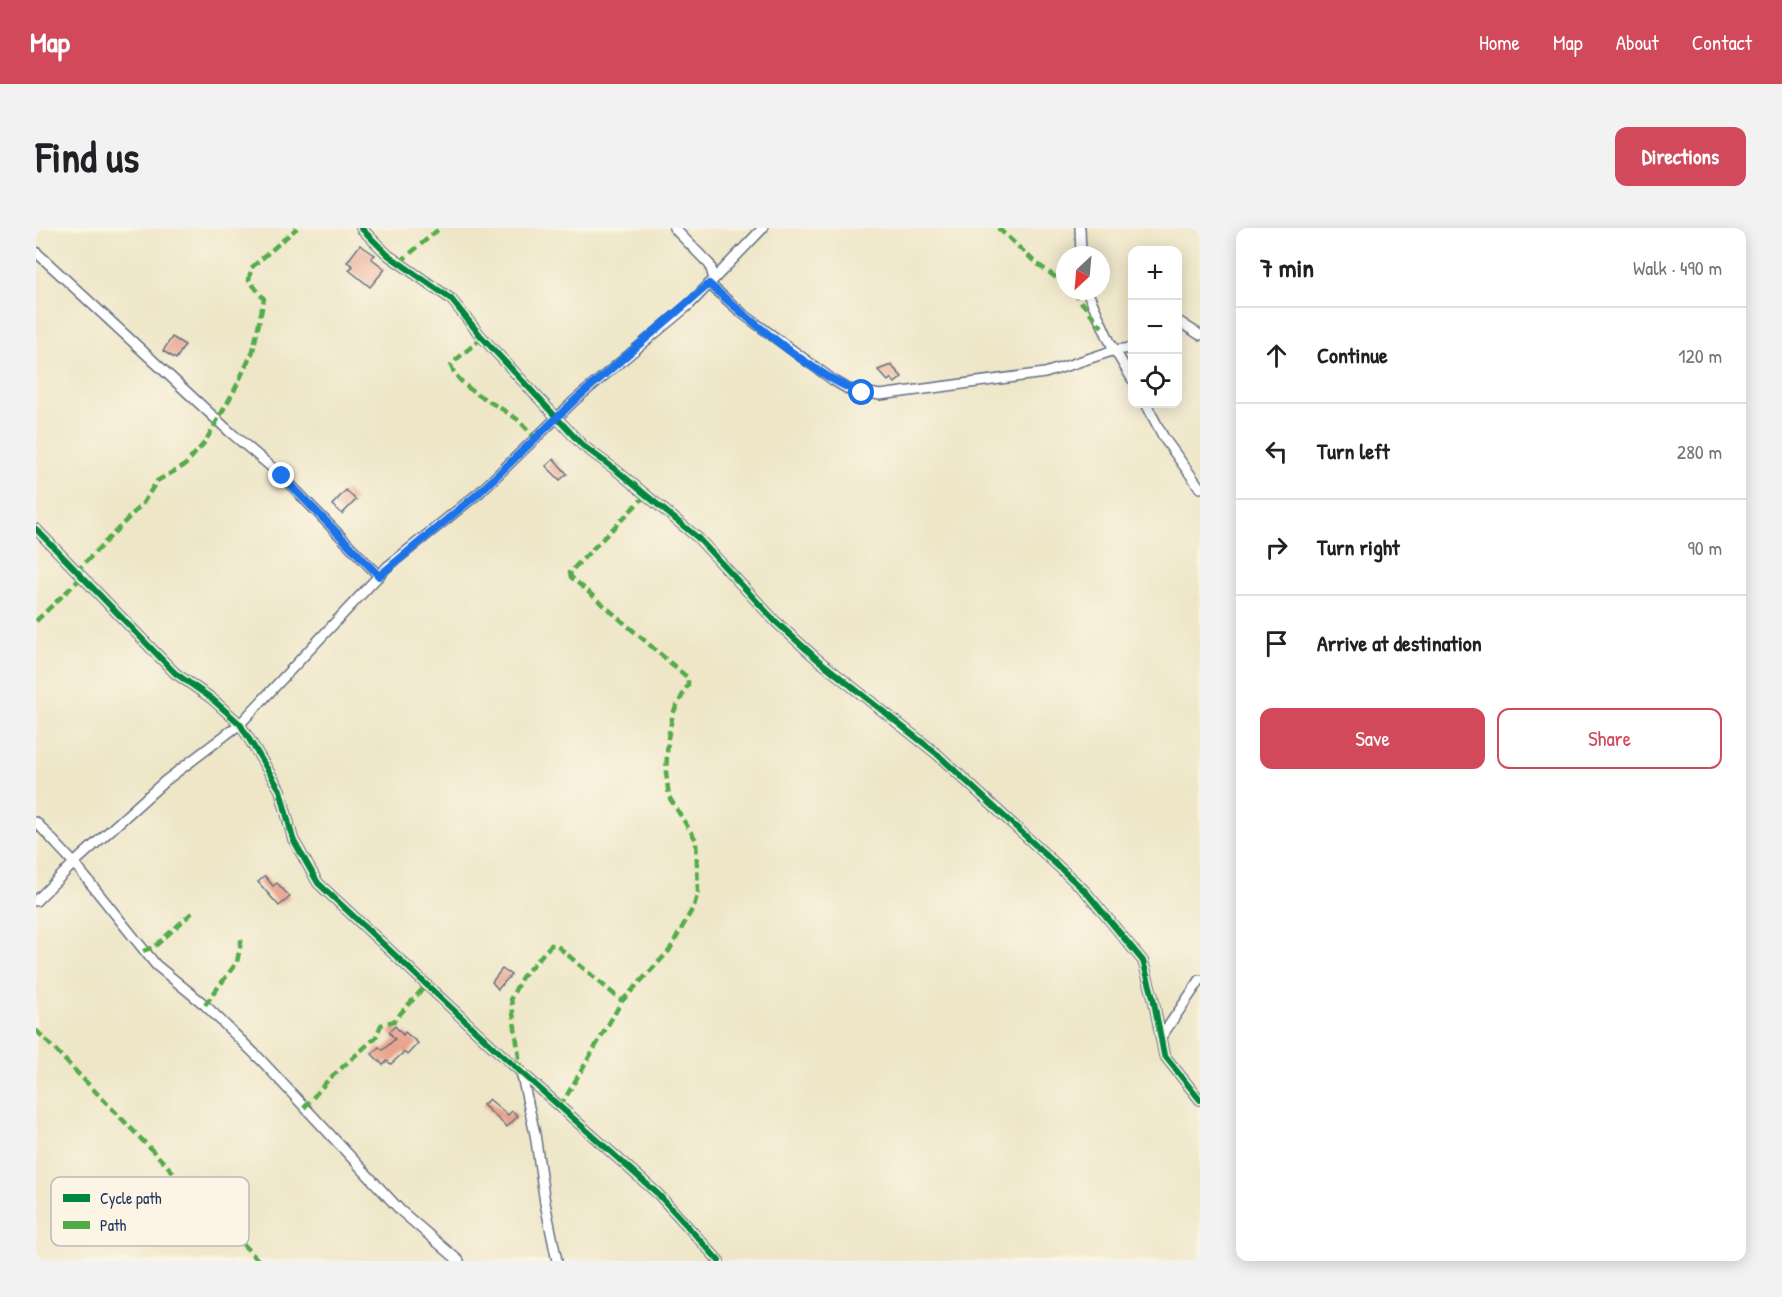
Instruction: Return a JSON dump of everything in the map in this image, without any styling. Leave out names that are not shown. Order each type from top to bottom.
[{"type":"street","points":[[361,228],[388,255],[451,299],[482,337],[582,445],[698,538],[775,621],[817,659],[938,754],[1086,892],[1143,961],[1164,1055],[1200,1100]]},
{"type":"street","points":[[674,228],[710,264],[712,282],[743,314],[848,389],[862,393],[880,395],[1046,373],[1115,350],[1128,348]]},
{"type":"street","points":[[36,901],[74,863],[165,781],[240,724],[379,576],[480,492],[559,419],[575,400],[712,282],[763,228]]},
{"type":"street","points":[[1080,228],[1081,246]]},
{"type":"street","points":[[36,252],[230,432],[282,476],[379,576]]},
{"type":"street","points":[[1091,300],[1095,313],[1128,372]]},
{"type":"street","points":[[1182,324],[1200,335]]},
{"type":"street","points":[[1148,408],[1164,438],[1200,488]]},
{"type":"street","points":[[36,529],[175,673],[212,698],[240,724],[280,790],[293,838],[318,883],[521,1072],[658,1194],[719,1261]]},
{"type":"street","points":[[36,822],[74,863],[156,965],[205,1005],[261,1060],[401,1211],[459,1261]]},
{"type":"street","points":[[1161,1037],[1200,981]]},
{"type":"street","points":[[521,1072],[535,1134],[545,1203],[557,1261]]},
{"type":"building","points":[[360,245],[375,255],[371,258],[385,269],[370,287],[349,270],[353,266],[347,262]]},
{"type":"building","points":[[172,337],[185,345],[176,359],[163,351]]},
{"type":"building","points":[[891,365],[902,377],[895,383],[891,378],[888,381],[878,370]]},
{"type":"building","points":[[554,459],[567,474],[560,480],[546,466]]},
{"type":"building","points":[[346,490],[356,500],[342,514],[332,505]]},
{"type":"building","points":[[265,876],[273,886],[277,883],[290,897],[279,906],[258,882]]},
{"type":"building","points":[[502,969],[511,975],[498,989],[492,982]]},
{"type":"building","points":[[395,1026],[403,1035],[405,1032],[418,1043],[407,1055],[404,1052],[391,1064],[387,1061],[383,1065],[372,1054],[379,1047],[383,1050],[395,1039],[389,1032]]},
{"type":"building","points":[[489,1099],[508,1115],[512,1111],[518,1116],[507,1127],[483,1105]]},
{"type":"marked path","points":[[76,572],[143,503],[157,481],[185,465],[205,442],[234,391],[253,351],[264,299],[249,280],[251,268],[297,228]]},
{"type":"marked path","points":[[400,262],[440,228]]},
{"type":"marked path","points":[[998,228],[1036,263],[1056,277]]},
{"type":"marked path","points":[[1080,300],[1102,327]]},
{"type":"marked path","points":[[482,337],[451,366],[456,375],[471,390],[517,419],[537,440]]},
{"type":"marked path","points":[[560,1107],[622,1001],[669,951],[694,906],[698,892],[696,840],[669,797],[666,772],[668,738],[673,713],[688,685],[688,678],[571,577],[570,572],[646,495]]},
{"type":"marked path","points":[[36,621],[81,578]]},
{"type":"marked path","points":[[143,951],[154,947],[194,911]]},
{"type":"marked path","points":[[205,1005],[237,962],[242,937]]},
{"type":"marked path","points":[[521,1072],[511,998],[522,977],[551,945],[556,945],[622,1001]]},
{"type":"marked path","points":[[304,1108],[328,1080],[376,1037],[381,1025],[394,1021],[426,985]]},
{"type":"marked path","points":[[36,1030],[178,1177]]},
{"type":"marked path","points":[[245,1246],[259,1261]]},
{"type":"cycle path","points":[[361,228],[388,255],[451,299],[480,335],[582,445],[698,538],[775,621],[817,659],[937,754],[1086,892],[1143,961],[1153,997],[1164,1055],[1200,1100]]},
{"type":"cycle path","points":[[36,529],[175,673],[211,698],[240,724],[280,790],[293,839],[318,883],[493,1047],[658,1194],[719,1261]]},
{"type":"route","points":[[282,476],[379,576],[387,567],[480,492],[559,419],[575,400],[690,304],[709,284],[743,314],[806,361],[848,389],[862,393]]}]
